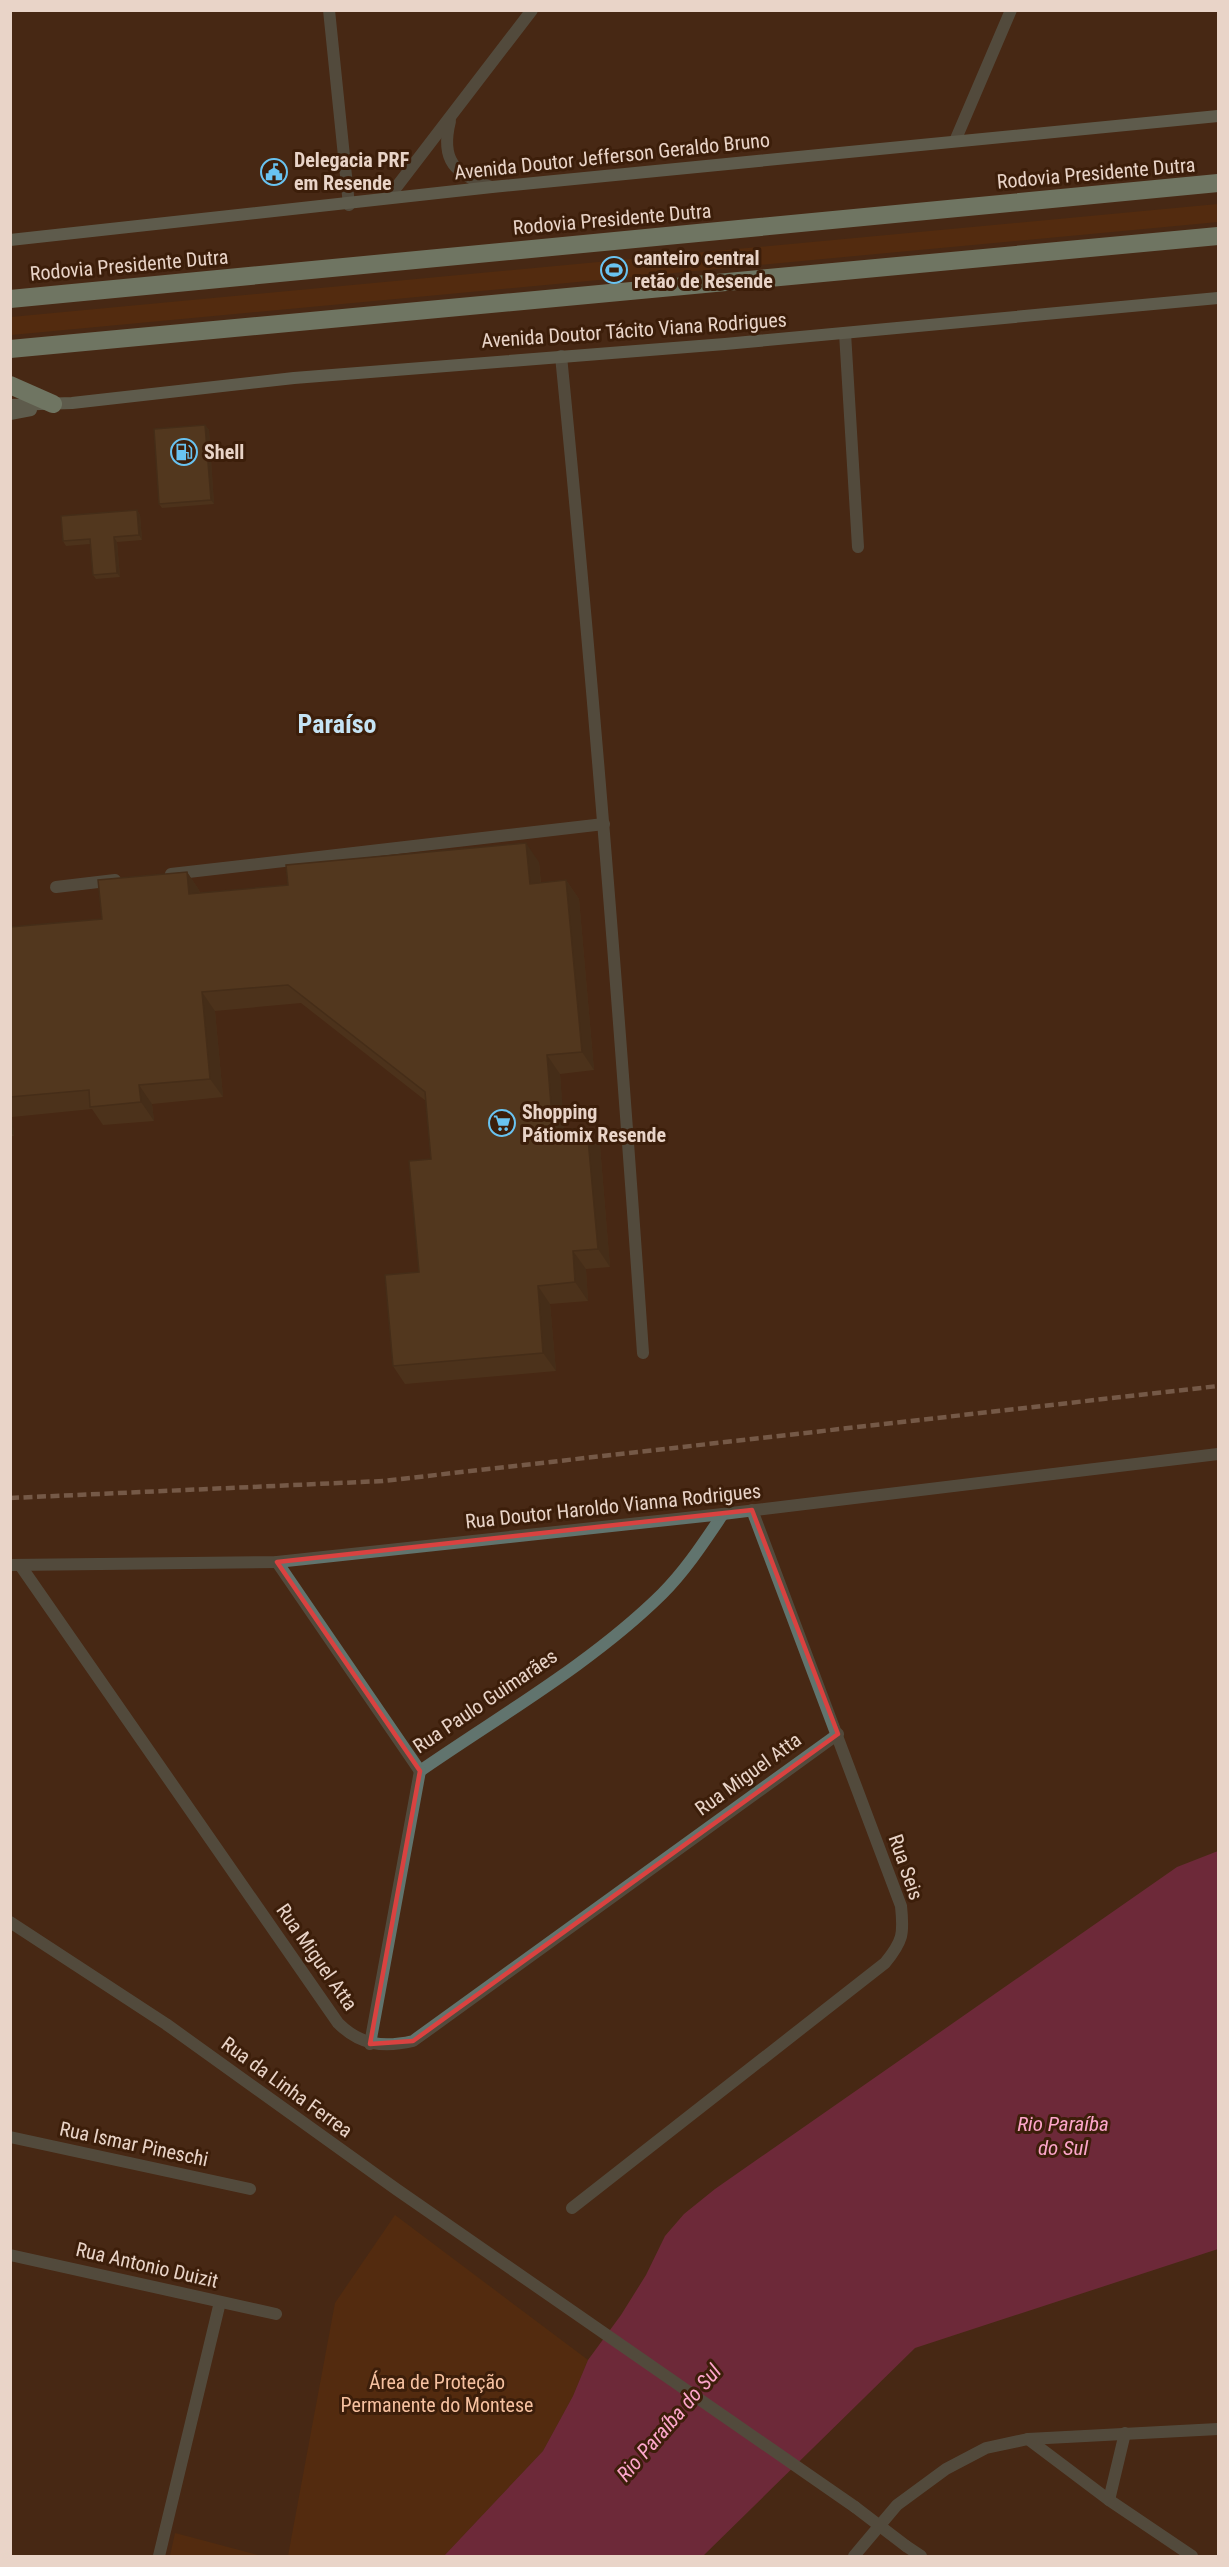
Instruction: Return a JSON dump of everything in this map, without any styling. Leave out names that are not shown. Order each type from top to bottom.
[{"type":"highway","name":"Rodovia Presidente Dutra","points":[[14,299],[1218,183]]},
{"type":"highway","points":[[10,349],[1218,236]]},
{"type":"highway","points":[[10,385],[52,404]]},
{"type":"main road","name":"Avenida Doutor Jefferson Geraldo Bruno","points":[[10,240],[349,205],[388,198],[1218,116]]},
{"type":"main road","name":"Avenida Doutor Tácito Viana Rodrigues","points":[[10,405],[52,404],[294,378],[845,333],[1218,298]]},
{"type":"main road","name":"Avenida Doutor Tácito Viana Rodrigues","points":[[10,414],[52,404]]},
{"type":"street","points":[[329,10],[349,205]]},
{"type":"street","points":[[388,198],[532,10]]},
{"type":"street","points":[[955,141],[1011,10]]},
{"type":"street","points":[[451,117],[445,142],[449,160],[472,180],[492,188]]},
{"type":"street","points":[[845,333],[858,547]]},
{"type":"street","points":[[561,356],[604,824],[644,1353]]},
{"type":"street","points":[[163,874],[604,824]]},
{"type":"street","points":[[56,887],[128,879]]},
{"type":"street","name":"Rua Doutor Haroldo Vianna Rodrigues","points":[[15,1565],[277,1562],[723,1514],[1218,1454]]},
{"type":"street","name":"Rua Seis","points":[[572,2208],[885,1963],[900,1945],[904,1931],[901,1906],[752,1510]]},
{"type":"street","name":"Rua Paulo Guimarães","points":[[277,1562],[420,1771],[603,1646],[663,1593],[695,1555],[723,1514]]},
{"type":"street","name":"Rua Miguel Atta","points":[[15,1565],[338,2023],[350,2034],[370,2044],[392,2046],[413,2042],[838,1734]]},
{"type":"street","points":[[370,2044],[420,1771]]},
{"type":"street","name":"Rua da Linha Ferrea","points":[[10,1922],[166,2024],[538,2288],[855,2507],[921,2556]]},
{"type":"street","name":"Rua Ismar Pineschi","points":[[10,2137],[250,2189]]},
{"type":"street","name":"Rua Antonio Duizit","points":[[10,2255],[276,2314]]},
{"type":"street","points":[[159,2556],[220,2302]]},
{"type":"street","points":[[854,2556],[897,2505],[946,2469],[986,2448],[1028,2439],[1218,2429]]},
{"type":"street","points":[[1109,2500],[1125,2433]]},
{"type":"street","points":[[1028,2439],[1109,2500],[1192,2556]]},
{"type":"highlighted area","points":[[752,1510],[838,1734],[413,2041],[370,2044],[420,1771],[277,1562]]},
{"type":"green space","name":"canteiro central retão de Resende","points":[[1218,204],[1218,222],[11,335],[11,317]]},
{"type":"green space","name":"Área de Proteção Permanente do Montese","points":[[395,2215],[588,2360],[573,2396],[543,2451],[444,2556],[288,2556],[335,2303]]},
{"type":"green space","points":[[175,2533],[262,2556],[170,2556]]},
{"type":"water","name":"Rio Paraíba do Sul","points":[[1218,1851],[1218,2249],[915,2348],[703,2556],[444,2556],[543,2451],[573,2396],[588,2360],[621,2315],[646,2275],[665,2236],[684,2214],[715,2189],[1177,1867]]},
{"type":"building","name":"Shell","points":[[205,425],[211,500],[159,504],[154,429]]},
{"type":"building","points":[[137,510],[139,535],[114,537],[117,573],[93,575],[90,539],[63,541],[61,516]]},
{"type":"building","name":"Shopping Pátiomix Resende","points":[[526,843],[530,884],[566,880],[582,1052],[547,1055],[553,1130],[587,1128],[598,1249],[573,1251],[575,1282],[538,1286],[543,1353],[393,1366],[385,1275],[419,1272],[409,1161],[431,1159],[425,1092],[288,985],[202,992],[210,1079],[139,1085],[141,1102],[90,1107],[89,1090],[10,1097],[10,927],[102,919],[98,880],[187,872],[189,894],[288,885],[286,865]]},
{"type":"railway","points":[[10,1498],[383,1481],[1218,1386]]},
{"type":"place","name":"Delegacia PRF em Resende","points":[[274,172]]},
{"type":"place","name":"canteiro central retão de Resende","points":[[614,270]]},
{"type":"place","name":"Shell","points":[[184,452]]},
{"type":"place","name":"Shopping Pátiomix Resende","points":[[502,1123]]},
{"type":"district","name":"Paraíso","points":[[337,724]]}]
